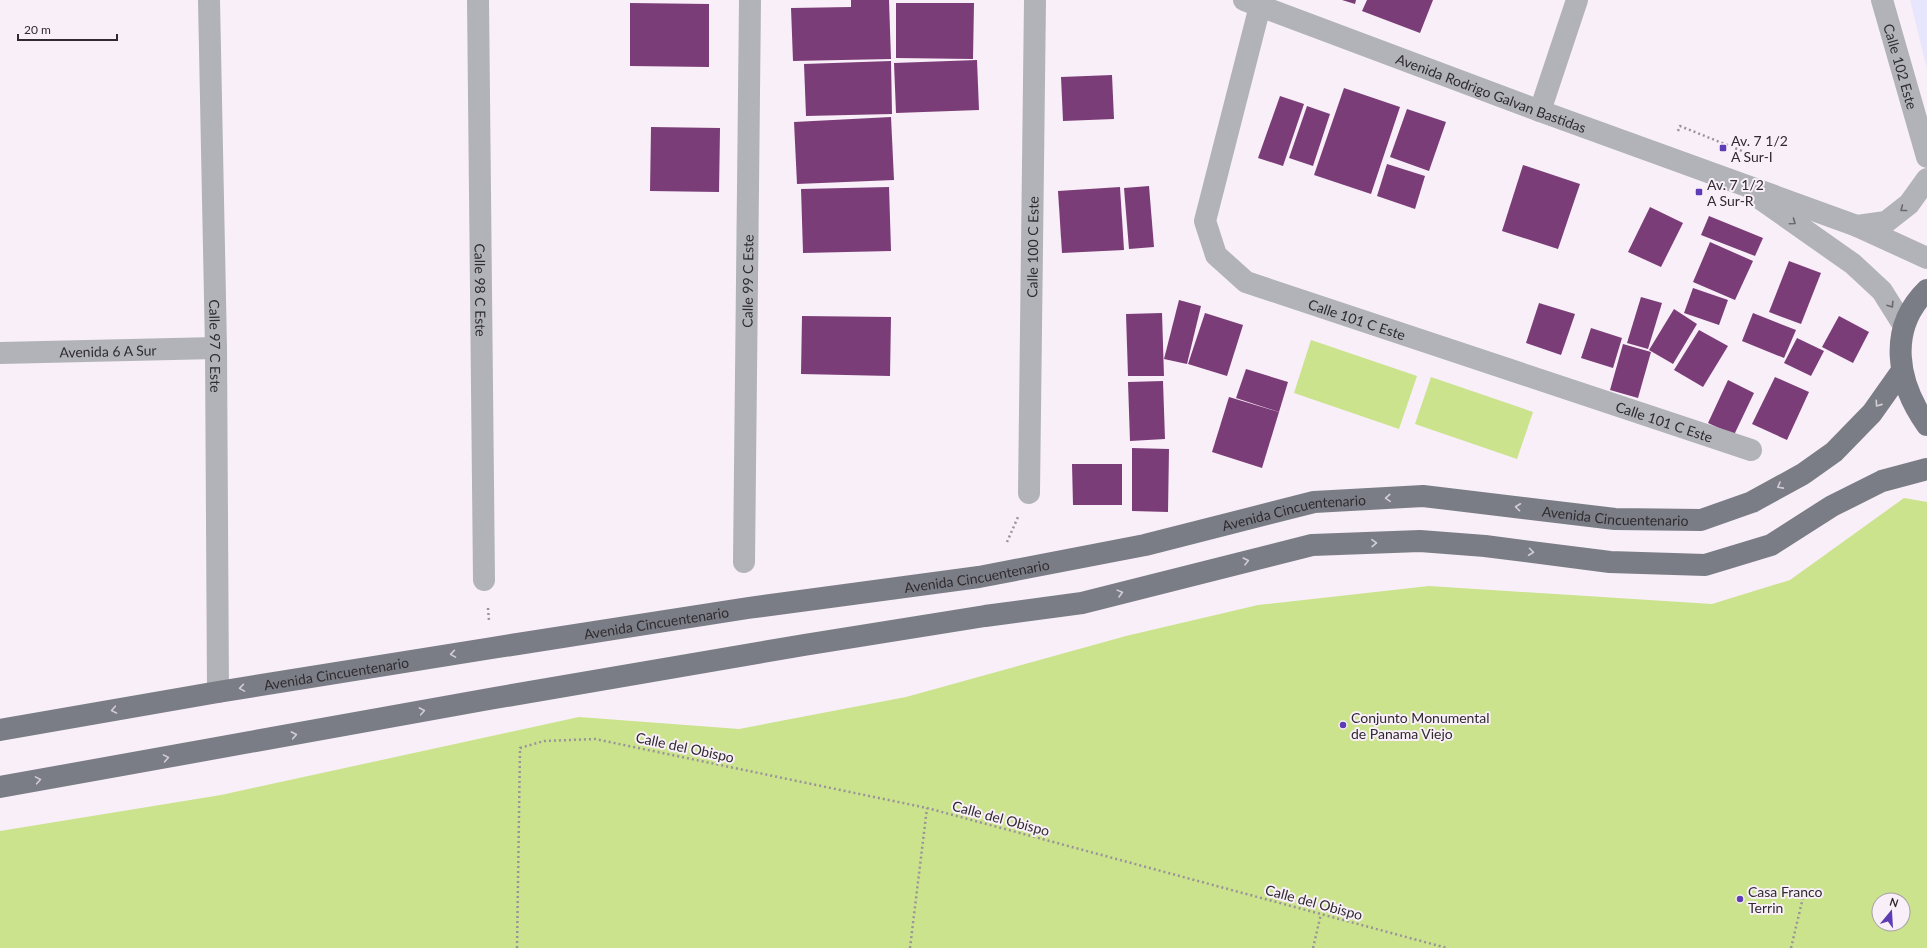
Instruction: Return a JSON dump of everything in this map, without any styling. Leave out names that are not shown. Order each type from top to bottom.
[{"type":"main road","points":[[1927,290],[1911,310],[1904,326],[1900,349],[1901,372],[1908,392],[1927,425]]},
{"type":"main road","name":"Avenida Cincuentenario","points":[[0,730],[218,692],[492,648],[748,608],[979,577],[1145,545],[1314,502],[1423,496],[1616,519],[1701,520],[1752,502],[1803,474],[1834,452],[1872,413],[1901,372]]},
{"type":"main road","points":[[0,787],[497,697],[804,645],[985,616],[1082,603],[1312,545],[1420,541],[1484,546],[1610,562],[1705,565],[1771,545],[1832,506],[1882,481],[1927,469]]},
{"type":"street","name":"Calle 97 C Este","points":[[209,0],[216,348],[218,692]]},
{"type":"street","name":"Calle 98 C Este","points":[[478,0],[484,580]]},
{"type":"street","name":"Calle 99 C Este","points":[[744,562],[750,0]]},
{"type":"street","name":"Calle 100 C Este","points":[[1029,493],[1035,0]]},
{"type":"street","points":[[1540,111],[1577,0]]},
{"type":"street","name":"Calle 102 Este","points":[[1882,0],[1927,157]]},
{"type":"street","name":"Avenida Rodrigo Galvan Bastidas","points":[[1252,3],[1540,111],[1856,226],[1927,258]]},
{"type":"street","name":"Calle 101 C Este","points":[[1252,3],[1205,221],[1216,255],[1246,282],[1751,450]]},
{"type":"street","points":[[1856,226],[1886,222],[1909,204],[1927,179]]},
{"type":"street","name":"Avenida Rodrigo Galvan Bastidas","points":[[1738,183],[1853,264],[1882,291],[1904,326]]},
{"type":"street","name":"Avenida 6 A Sur","points":[[0,353],[216,348]]},
{"type":"path","points":[[1669,157],[1680,126],[1758,158]]},
{"type":"path","points":[[484,580],[492,648]]},
{"type":"path","name":"Calle del Obispo","points":[[517,948],[520,748],[544,741],[595,739],[927,808],[1447,948]]},
{"type":"path","points":[[910,948],[927,808]]},
{"type":"path","points":[[1790,948],[1805,889]]},
{"type":"path","points":[[1313,948],[1321,914]]},
{"type":"shaded area","points":[[1910,0],[1927,0],[1927,69]]},
{"type":"green space","points":[[1311,340],[1417,376],[1399,429],[1294,393]]},
{"type":"green space","points":[[1431,377],[1533,412],[1517,459],[1415,424]]},
{"type":"green space","name":"Conjunto Monumental de Panama Viejo","points":[[1904,498],[1927,502],[1927,948],[0,948],[0,831],[221,795],[579,717],[739,729],[906,697],[1126,636],[1258,605],[1429,586],[1712,604],[1790,580]]},
{"type":"building","points":[[851,0],[889,0],[891,59],[793,61],[791,8],[851,7]]},
{"type":"building","points":[[1342,0],[1356,0],[1355,4]]},
{"type":"building","points":[[1367,0],[1433,0],[1420,33],[1362,11]]},
{"type":"building","points":[[630,3],[709,4],[709,67],[630,66]]},
{"type":"building","points":[[896,3],[974,3],[973,59],[896,58]]},
{"type":"building","points":[[977,60],[979,110],[896,113],[894,63]]},
{"type":"building","points":[[891,61],[892,114],[806,116],[804,64]]},
{"type":"building","points":[[1112,75],[1114,119],[1063,121],[1061,77]]},
{"type":"building","points":[[1344,88],[1400,107],[1371,194],[1314,175]]},
{"type":"building","points":[[1280,96],[1304,104],[1283,166],[1258,158]]},
{"type":"building","points":[[1307,106],[1330,114],[1313,166],[1289,158]]},
{"type":"building","points":[[1407,109],[1446,122],[1429,171],[1390,157]]},
{"type":"building","points":[[891,117],[894,180],[797,184],[794,122]]},
{"type":"building","points":[[651,127],[720,128],[719,192],[650,191]]},
{"type":"building","points":[[1387,164],[1425,176],[1415,209],[1377,196]]},
{"type":"building","points":[[1523,165],[1580,184],[1558,249],[1502,231]]},
{"type":"building","points":[[1149,186],[1154,247],[1129,249],[1124,188]]},
{"type":"building","points":[[889,187],[891,251],[803,253],[801,189]]},
{"type":"building","points":[[1120,187],[1124,250],[1062,253],[1058,191]]},
{"type":"building","points":[[1650,207],[1683,223],[1661,267],[1628,252]]},
{"type":"building","points":[[1709,216],[1763,238],[1755,256],[1701,235]]},
{"type":"building","points":[[1710,242],[1753,261],[1735,300],[1693,282]]},
{"type":"building","points":[[1789,261],[1821,273],[1801,324],[1769,312]]},
{"type":"building","points":[[1693,288],[1728,300],[1719,325],[1684,313]]},
{"type":"building","points":[[1641,297],[1662,303],[1648,349],[1627,343]]},
{"type":"building","points":[[1179,300],[1201,306],[1187,364],[1164,359]]},
{"type":"building","points":[[1539,303],[1575,314],[1561,355],[1526,343]]},
{"type":"building","points":[[1674,309],[1697,324],[1673,364],[1649,350]]},
{"type":"building","points":[[1162,313],[1164,376],[1128,376],[1126,314]]},
{"type":"building","points":[[1205,313],[1243,325],[1227,376],[1188,364]]},
{"type":"building","points":[[1753,313],[1796,330],[1784,358],[1742,341]]},
{"type":"building","points":[[802,316],[891,317],[890,376],[801,374]]},
{"type":"building","points":[[1839,316],[1869,332],[1853,363],[1822,347]]},
{"type":"building","points":[[1591,328],[1622,338],[1613,368],[1581,358]]},
{"type":"building","points":[[1699,330],[1728,346],[1703,387],[1674,370]]},
{"type":"building","points":[[1797,338],[1824,351],[1811,376],[1784,363]]},
{"type":"building","points":[[1623,344],[1651,352],[1638,398],[1610,390]]},
{"type":"building","points":[[1246,369],[1288,382],[1279,412],[1236,398]]},
{"type":"building","points":[[1775,377],[1809,392],[1787,440],[1752,424]]},
{"type":"building","points":[[1728,380],[1754,393],[1734,435],[1708,423]]},
{"type":"building","points":[[1163,381],[1165,439],[1130,441],[1128,382]]},
{"type":"building","points":[[1229,397],[1279,412],[1262,468],[1212,452]]},
{"type":"building","points":[[1132,448],[1169,449],[1168,512],[1132,511]]},
{"type":"building","points":[[1072,464],[1122,464],[1122,505],[1073,505]]},
{"type":"place","name":"Av. 7 1/2 A Sur-I","points":[[1723,148]]},
{"type":"place","name":"Av. 7 1/2 A Sur-R","points":[[1699,192]]},
{"type":"place","name":"Conjunto Monumental de Panama Viejo","points":[[1343,725]]},
{"type":"place","name":"Casa Franco Terrin","points":[[1740,899]]}]
